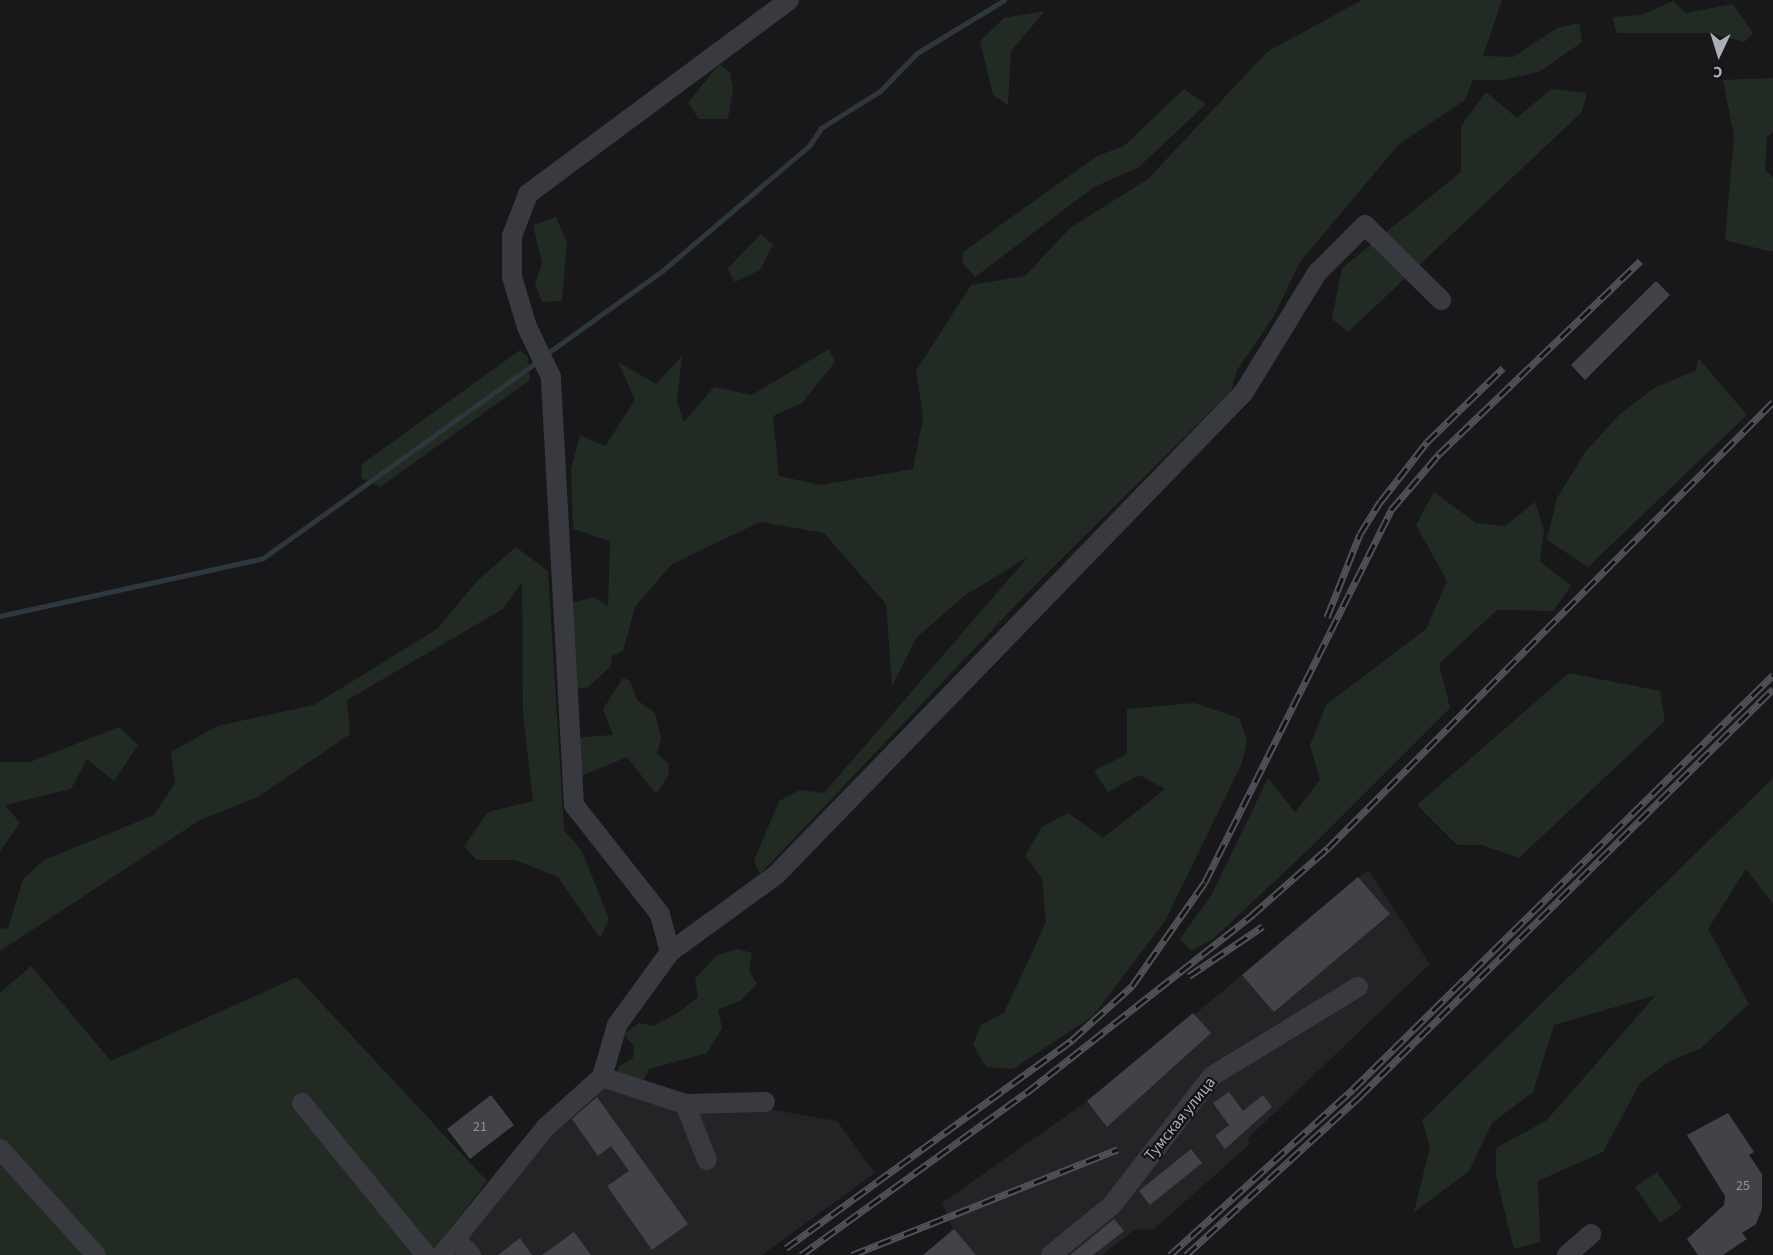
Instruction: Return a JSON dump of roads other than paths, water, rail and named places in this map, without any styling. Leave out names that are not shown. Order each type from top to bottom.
[{"type":"street","points":[[670,952],[660,914],[574,805],[551,377],[535,344],[512,277],[512,236],[528,195],[789,0]]},
{"type":"street","points":[[442,1255],[546,1127],[602,1077],[617,1025],[670,952],[776,875],[1244,392],[1317,273],[1365,225],[1442,300]]},
{"type":"street","name":"Тумская улица","points":[[1051,1255],[1112,1205],[1212,1076],[1358,987]]},
{"type":"street","points":[[602,1077],[685,1104],[765,1102]]},
{"type":"street","points":[[302,1103],[426,1255]]},
{"type":"street","points":[[685,1104],[707,1160]]},
{"type":"street","points":[[0,1149],[96,1255]]},
{"type":"street","points":[[1567,1255],[1591,1234]]},
{"type":"street","points":[[455,1239],[471,1255]]},
{"type":"waterway","points":[[545,355],[662,271],[809,146],[821,128],[880,91],[917,53],[1004,0]]},
{"type":"waterway","points":[[0,616],[263,558],[538,361]]},
{"type":"railway","points":[[786,1248],[1072,1040],[1132,986],[1205,882],[1391,510],[1439,454],[1640,261]]},
{"type":"railway","points":[[1327,617],[1360,534],[1381,501],[1427,442],[1503,368]]},
{"type":"railway","points":[[801,1255],[1026,1093],[1252,915],[1328,848],[1773,402]]},
{"type":"railway","points":[[1170,1255],[1353,1089],[1773,675]]},
{"type":"railway","points":[[1186,1255],[1360,1096],[1773,689]]},
{"type":"railway","points":[[1189,976],[1263,926]]},
{"type":"railway","points":[[852,1255],[1118,1149]]}]
